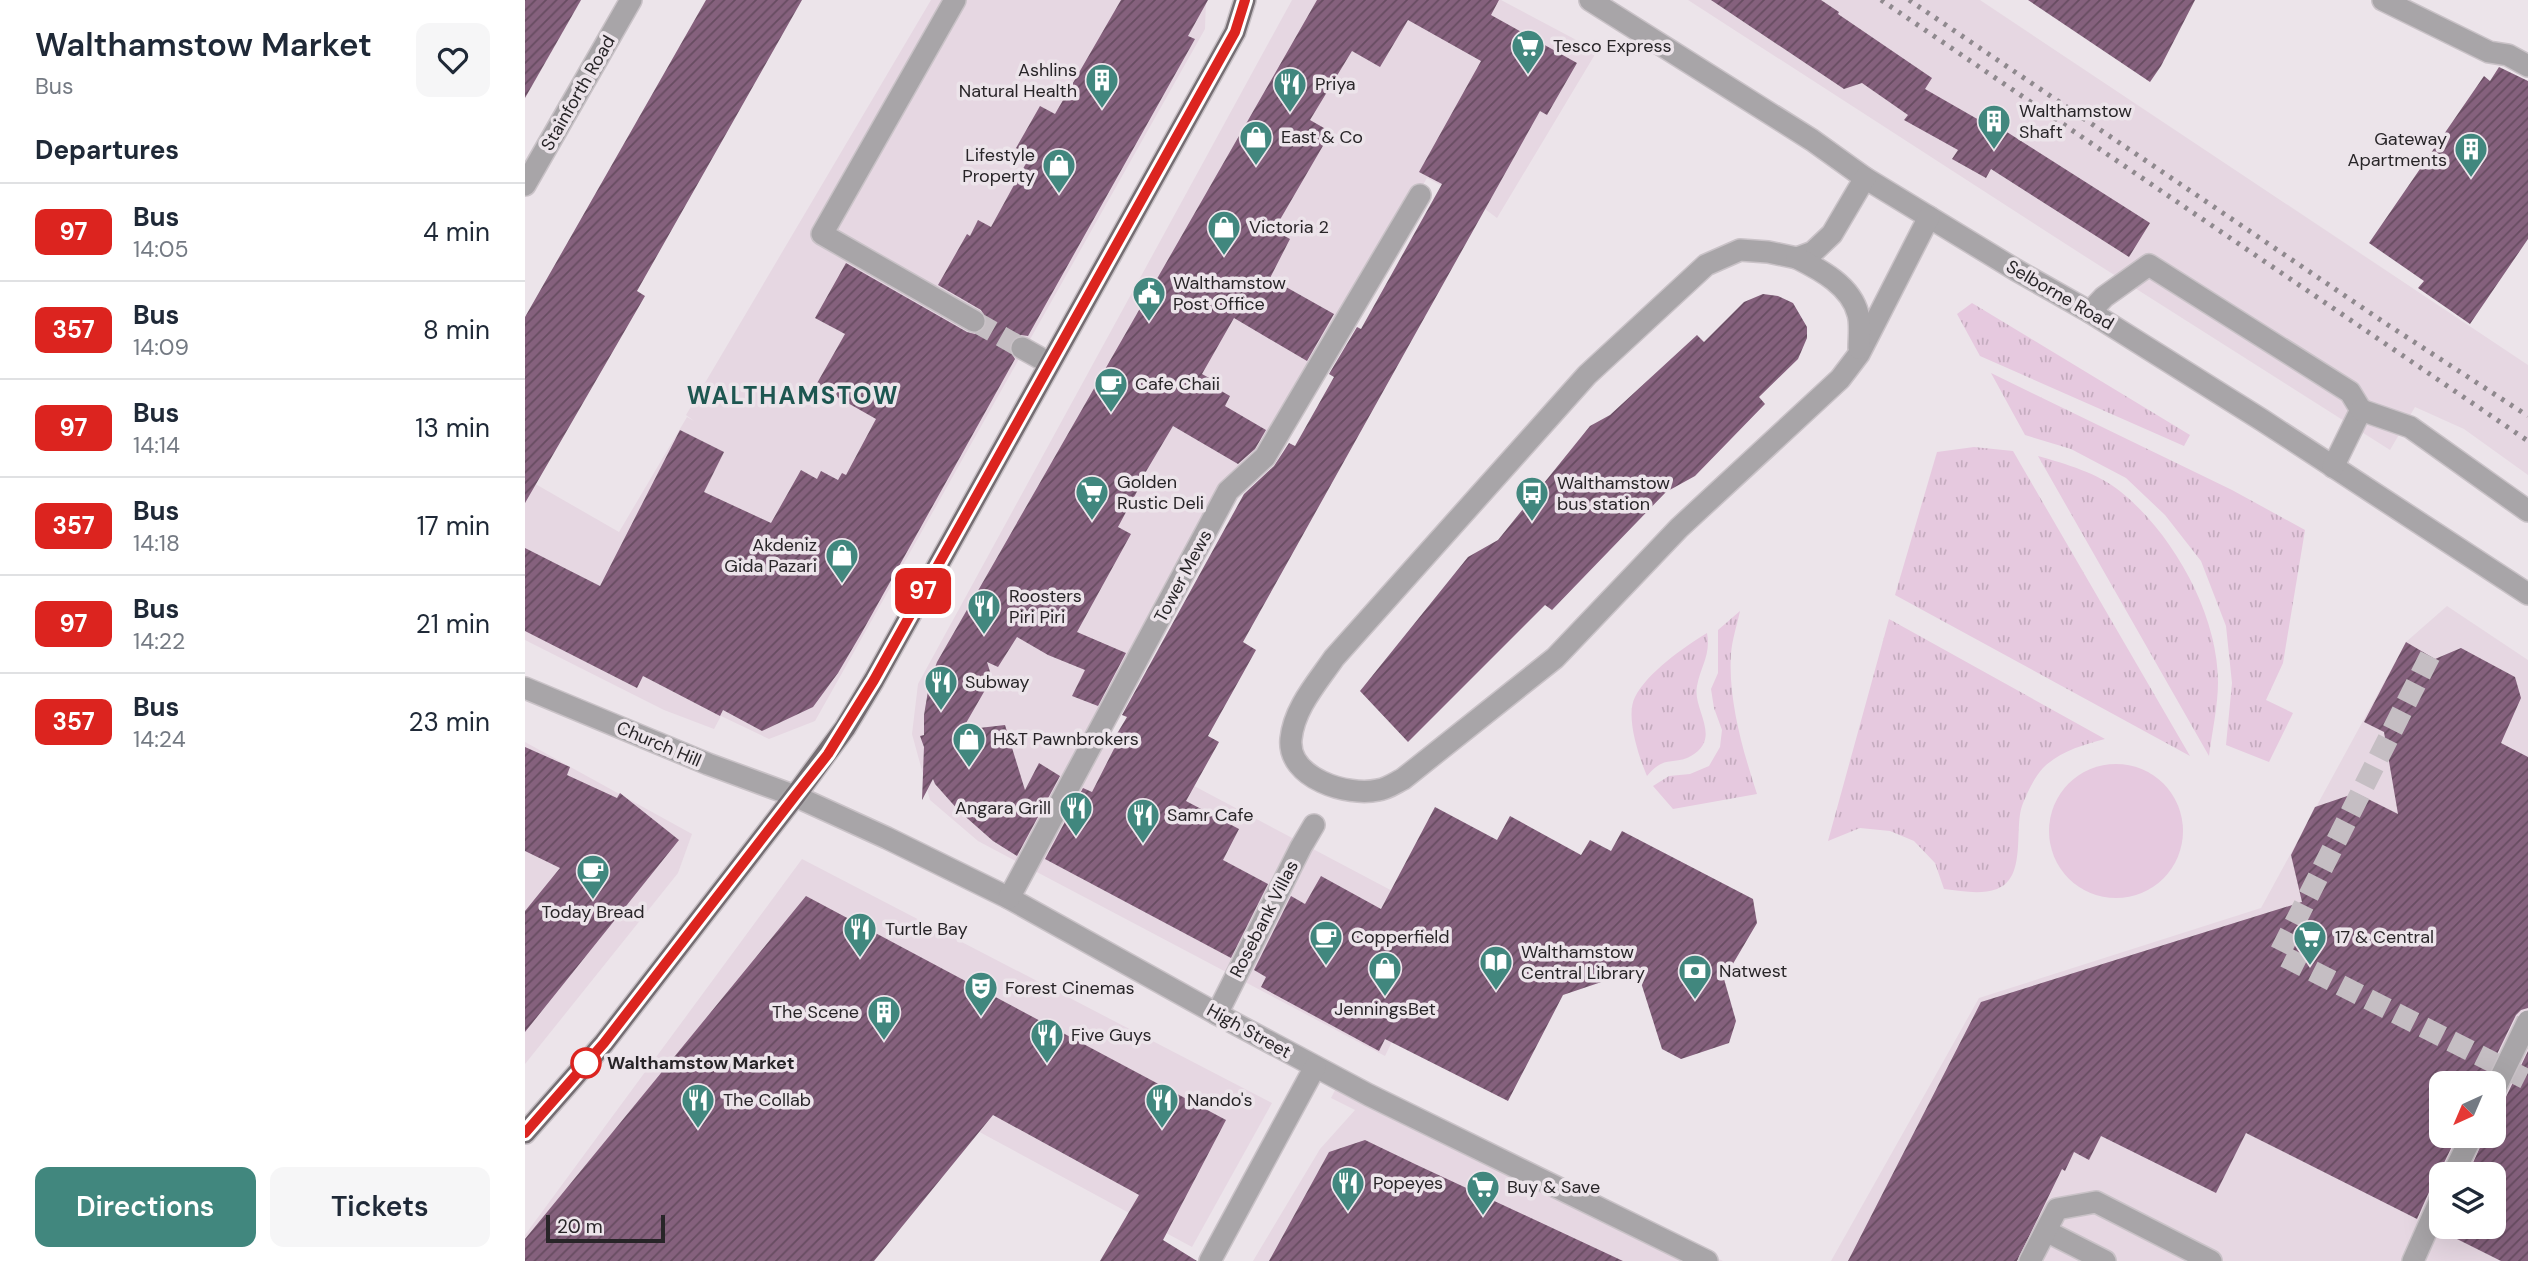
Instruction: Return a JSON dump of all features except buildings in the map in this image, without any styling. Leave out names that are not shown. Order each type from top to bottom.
[{"type":"main road","points":[[525,1133],[604,1043],[834,745],[874,680],[1235,32],[1245,0]]},
{"type":"street","name":"Stainforth Road","points":[[525,185],[631,0]]},
{"type":"street","points":[[955,0],[822,234],[974,321]]},
{"type":"street","name":"Selborne Road","points":[[1590,0],[1812,140],[1865,178],[2090,312],[2528,594]]},
{"type":"street","points":[[2383,0],[2489,52],[2508,55],[2528,66]]},
{"type":"street","points":[[1797,258],[1813,252],[1825,242],[1865,178]]},
{"type":"street","name":"Tower Mews","points":[[1009,898],[1228,491],[1265,457],[1420,195]]},
{"type":"street","points":[[1859,354],[1859,315],[1853,301],[1841,286],[1821,270],[1797,258],[1768,251],[1740,250],[1706,265],[1587,375],[1334,658],[1295,720],[1291,742],[1297,760],[1303,768],[1332,786],[1358,792],[1378,791],[1403,779],[1555,658],[1679,528],[1840,379],[1859,354],[1929,217]]},
{"type":"street","points":[[2090,312],[2104,297],[2149,265],[2350,393],[2361,410],[2410,427],[2528,511]]},
{"type":"street","points":[[1022,348],[1049,363]]},
{"type":"street","points":[[2333,467],[2361,410]]},
{"type":"street","name":"Church Hill","points":[[525,688],[708,764],[795,796]]},
{"type":"street","name":"High Street","points":[[795,796],[1009,898],[1315,1067],[1707,1261]]},
{"type":"street","name":"Rosebank Villas","points":[[1217,1014],[1314,825]]},
{"type":"street","points":[[2504,1071],[2528,1021]]},
{"type":"street","points":[[1210,1261],[1315,1067]]},
{"type":"street","points":[[2030,1261],[2057,1209],[2096,1202],[2211,1261]]},
{"type":"street","points":[[2413,1261],[2429,1225]]},
{"type":"street","points":[[2046,1231],[2105,1261]]},
{"type":"shaded area","points":[[931,0],[1206,0],[1205,29],[815,721],[769,739],[721,716],[714,729],[664,710],[525,640],[525,478],[619,532],[687,417],[694,421],[686,415]]},
{"type":"shaded area","points":[[1292,0],[1501,0],[1597,51],[1497,218],[1427,178],[1096,734],[1451,922],[1385,1056],[978,841],[930,800],[912,734],[918,684]]},
{"type":"shaded area","points":[[1688,0],[1980,0],[2528,365],[2528,475],[2464,429],[2415,407],[2390,450]]},
{"type":"shaded area","name":"17 & Central","points":[[2447,606],[2528,660],[2528,1261],[1831,1261],[1979,998],[2261,908],[2406,642]]},
{"type":"shaded area","points":[[525,742],[692,834],[678,873],[525,1064]]},
{"type":"shaded area","name":"The Scene","points":[[802,859],[1272,1103],[1192,1247],[948,1115],[525,1261],[525,1235]]},
{"type":"shaded area","points":[[1344,1073],[1723,1261],[1253,1261],[1320,1149],[1355,1110],[1331,1098]]},
{"type":"green space","points":[[1972,303],[2190,435],[2184,446],[1980,356],[1957,314]]},
{"type":"green space","points":[[1991,373],[2232,490],[2305,530],[2283,663],[2266,700],[2293,713],[2269,762],[2226,745],[2232,683],[2226,626],[2201,561],[2165,515],[2126,478],[2071,449],[2025,435]]},
{"type":"green space","points":[[1974,447],[2013,451],[2190,756],[1895,595],[1937,452]]},
{"type":"green space","points":[[2038,456],[2092,474],[2121,492],[2158,530],[2189,577],[2201,603],[2216,656],[2218,691],[2209,756]]},
{"type":"green space","points":[[1740,611],[1732,649],[1732,689],[1742,743],[1757,794],[1673,809],[1653,786],[1669,776],[1690,774],[1709,766],[1720,747],[1722,730],[1711,689],[1718,673],[1718,630]]},
{"type":"green space","points":[[1889,619],[2105,739],[2064,753],[2040,771],[2022,806],[2018,852],[2012,875],[1997,889],[1978,892],[1944,889],[1935,863],[1914,841],[1890,831],[1860,828],[1828,841]]},
{"type":"green space","points":[[1707,633],[1707,654],[1697,686],[1698,704],[1706,732],[1705,741],[1691,756],[1659,765],[1647,776],[1632,725],[1632,705],[1635,697],[1657,670]]},
{"type":"green space","points":[[2116,764],[2142,769],[2163,784],[2178,805],[2183,831],[2178,857],[2163,878],[2142,893],[2116,898],[2090,893],[2069,878],[2054,857],[2049,831],[2054,805],[2069,784],[2090,769]]},
{"type":"tunnel","points":[[974,321],[1022,348]]},
{"type":"tunnel","points":[[2430,656],[2279,954],[2528,1080]]},
{"type":"railway","points":[[1881,0],[2528,441]]},
{"type":"railway","points":[[1909,0],[2388,325],[2528,416]]},
{"type":"bus line","name":"97","points":[[525,1133],[604,1043],[828,754],[845,728],[1235,32],[1245,0]]},
{"type":"place","name":"Tesco Express","points":[[1528,76]]},
{"type":"place","name":"Ashlins Natural Health","points":[[1102,110]]},
{"type":"place","name":"Priya","points":[[1290,114]]},
{"type":"place","name":"Walthamstow Shaft","points":[[1994,151]]},
{"type":"place","name":"East & Co","points":[[1256,167]]},
{"type":"place","name":"Gateway Apartments","points":[[2471,179]]},
{"type":"place","name":"Lifestyle Property","points":[[1059,195]]},
{"type":"place","name":"Victoria 2","points":[[1224,257]]},
{"type":"place","name":"Walthamstow Post Office","points":[[1149,323]]},
{"type":"place","name":"Cafe Chaii","points":[[1111,414]]},
{"type":"place","name":"Golden Rustic Deli","points":[[1092,522]]},
{"type":"place","name":"Walthamstow bus station","points":[[1532,523]]},
{"type":"place","name":"Akdeniz Gida Pazari","points":[[842,585]]},
{"type":"place","name":"Roosters Piri Piri","points":[[984,636]]},
{"type":"place","name":"Subway","points":[[941,712]]},
{"type":"place","name":"H&T Pawnbrokers","points":[[969,769]]},
{"type":"place","name":"Angara Grill","points":[[1076,838]]},
{"type":"place","name":"Samr Cafe","points":[[1143,845]]},
{"type":"place","name":"Today Bread","points":[[593,901]]},
{"type":"place","name":"Turtle Bay","points":[[860,959]]},
{"type":"place","name":"Copperfield","points":[[1326,967]]},
{"type":"place","name":"17 & Central","points":[[2310,967]]},
{"type":"place","name":"Walthamstow Central Library","points":[[1496,992]]},
{"type":"place","name":"JenningsBet","points":[[1385,998]]},
{"type":"place","name":"Natwest","points":[[1695,1001]]},
{"type":"place","name":"Forest Cinemas","points":[[981,1018]]},
{"type":"place","name":"The Scene","points":[[884,1042]]},
{"type":"place","name":"Walthamstow Market","points":[[586,1063]]},
{"type":"place","name":"Five Guys","points":[[1047,1065]]},
{"type":"place","name":"The Collab","points":[[698,1130]]},
{"type":"place","name":"Nando's","points":[[1162,1130]]},
{"type":"place","name":"Popeyes","points":[[1348,1213]]},
{"type":"place","name":"Buy & Save","points":[[1483,1217]]},
{"type":"district","name":"WALTHAMSTOW","points":[[793,396]]}]
